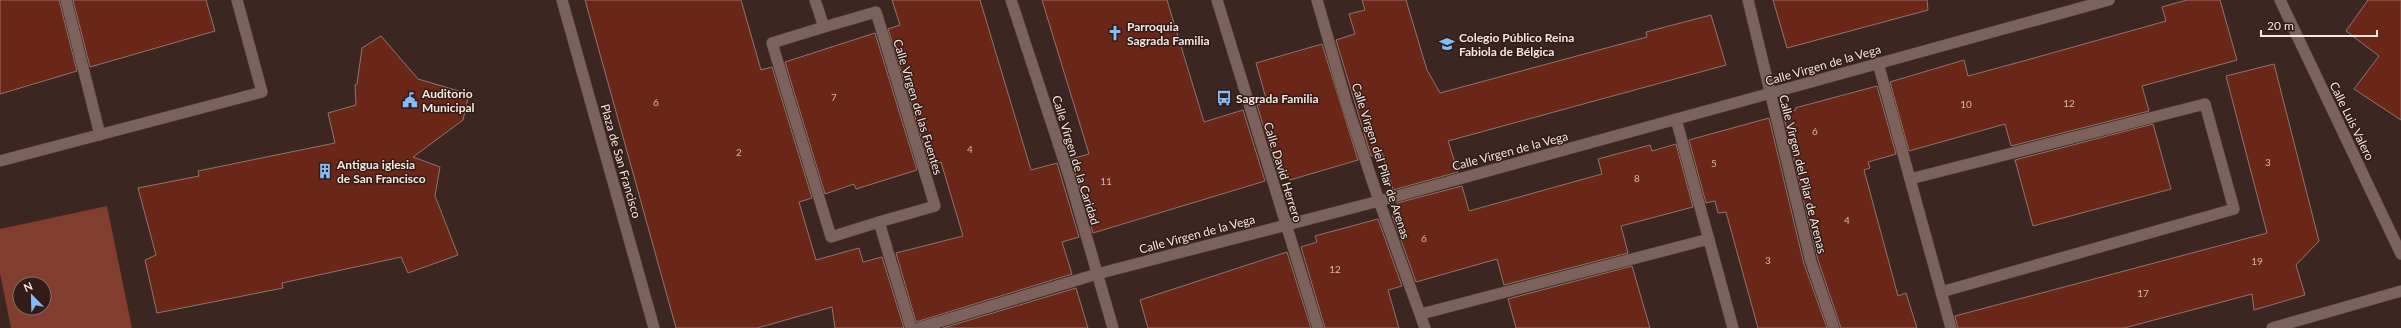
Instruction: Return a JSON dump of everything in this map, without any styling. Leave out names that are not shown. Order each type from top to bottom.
[{"type":"street","points":[[66,0],[100,135]]},
{"type":"street","points":[[0,161],[262,92],[237,0]]},
{"type":"street","name":"Plaza de San Francisco","points":[[562,0],[654,328]]},
{"type":"street","points":[[815,0],[824,27]]},
{"type":"street","name":"Calle Virgen de la Caridad","points":[[1011,0],[1069,176],[1113,328]]},
{"type":"street","name":"Calle David Herrero","points":[[1217,0],[1318,328]]},
{"type":"street","name":"Calle Virgen del Pilar de Arenas","points":[[1318,0],[1347,105],[1379,201],[1425,328]]},
{"type":"street","name":"Calle Virgen del Pilar de Arenas","points":[[1748,0],[1811,262],[1834,328]]},
{"type":"street","name":"Calle Virgen de la Vega","points":[[919,328],[1097,274],[1379,201],[2109,0]]},
{"type":"street","name":"Calle Luis Valero","points":[[2280,0],[2401,254]]},
{"type":"street","name":"Calle Virgen de las Fuentes","points":[[876,12],[935,206],[831,237],[772,43],[824,27],[876,12]]},
{"type":"street","points":[[1878,64],[1951,328]]},
{"type":"street","points":[[1910,179],[2205,104],[2214,134],[2234,209],[1941,292]]},
{"type":"street","points":[[1676,119],[1733,328]]},
{"type":"street","points":[[879,222],[911,328]]},
{"type":"street","points":[[1421,314],[1709,239]]},
{"type":"street","points":[[2272,328],[2401,291]]},
{"type":"shaded area","points":[[107,206],[132,328],[11,328],[0,273],[0,229]]},
{"type":"building","points":[[0,0],[59,0],[77,71],[0,94]]},
{"type":"building","points":[[73,0],[206,0],[215,31],[90,67]]},
{"type":"building","points":[[585,0],[741,0],[761,70],[772,67],[812,198],[799,202],[816,260],[859,248],[863,262],[882,257],[904,328],[835,328],[832,307],[757,328],[676,328]]},
{"type":"building","points":[[892,0],[980,0],[1031,170],[1057,163],[1079,237],[1062,242],[1072,274],[916,322],[896,253],[963,236],[941,162],[930,166],[888,29],[900,25]]},
{"type":"building","points":[[1042,0],[1167,0],[1204,122],[1243,110],[1265,181],[1093,233],[1071,159],[1089,154]]},
{"type":"building","points":[[1362,0],[1406,0],[1427,70],[1440,93],[1647,37],[1646,32],[1711,15],[1726,65],[1448,141],[1458,172],[1393,190],[1382,153],[1371,156],[1336,40],[1355,34],[1349,14],[1365,10]]},
{"type":"building","points":[[1773,0],[1927,0],[1928,10],[1787,48]]},
{"type":"building","points":[[2187,0],[2220,0],[2237,60],[2142,86],[2149,111],[2011,146],[2005,124],[1909,151],[1890,82],[1964,60],[1968,76],[2027,60],[2166,21],[2162,7]]},
{"type":"building","points":[[2368,0],[2401,0],[2401,120],[2354,89],[2379,56],[2346,31]]},
{"type":"building","points":[[875,33],[917,170],[856,189],[854,184],[825,194],[785,62]]},
{"type":"building","name":"Antigua iglesia de San Francisco","points":[[381,36],[418,79],[469,94],[463,120],[413,157],[440,167],[435,196],[458,255],[408,273],[401,257],[282,283],[283,288],[157,313],[145,260],[156,255],[138,188],[199,176],[198,171],[335,143],[328,113],[356,105],[355,85],[357,84],[362,48]]},
{"type":"building","points":[[1322,44],[1358,160],[1290,180],[1288,174],[1279,177],[1257,105],[1267,102],[1256,63]]},
{"type":"building","points":[[2274,64],[2319,241],[2296,265],[2305,295],[2254,310],[2252,294],[2124,328],[1958,328],[1955,316],[2267,233],[2226,76]]},
{"type":"building","points":[[1877,86],[1896,154],[1868,162],[1870,168],[1864,170],[1898,296],[1906,293],[1917,328],[1841,328],[1818,260],[1783,114],[1796,110],[1795,108]]},
{"type":"building","points":[[1769,118],[1804,264],[1827,328],[1758,328],[1726,212],[1718,213],[1715,201],[1706,203],[1689,140]]},
{"type":"building","points":[[2153,124],[2171,189],[2033,226],[2015,160]]},
{"type":"building","points":[[1676,144],[1693,207],[1621,226],[1628,253],[1504,285],[1497,259],[1416,282],[1392,215],[1400,213],[1397,203],[1462,186],[1469,211],[1602,174],[1598,159],[1650,145],[1652,151]]},
{"type":"building","points":[[1378,219],[1402,286],[1388,290],[1399,328],[1325,328],[1301,247],[1317,242],[1315,236]]},
{"type":"building","points":[[1287,252],[1311,328],[1148,328],[1140,300]]},
{"type":"building","points":[[1632,266],[1650,328],[1516,328],[1508,299]]},
{"type":"building","points":[[1076,288],[1088,328],[943,328]]},
{"type":"place","name":"Parroquia Sagrada Familia","points":[[1115,33]]},
{"type":"place","name":"Colegio Público Reina Fabiola de Bélgica","points":[[1447,44]]},
{"type":"place","name":"Sagrada Familia","points":[[1224,98]]},
{"type":"place","name":"Auditorio Municipal","points":[[410,100]]},
{"type":"place","name":"Antigua iglesia de San Francisco","points":[[325,171]]}]
